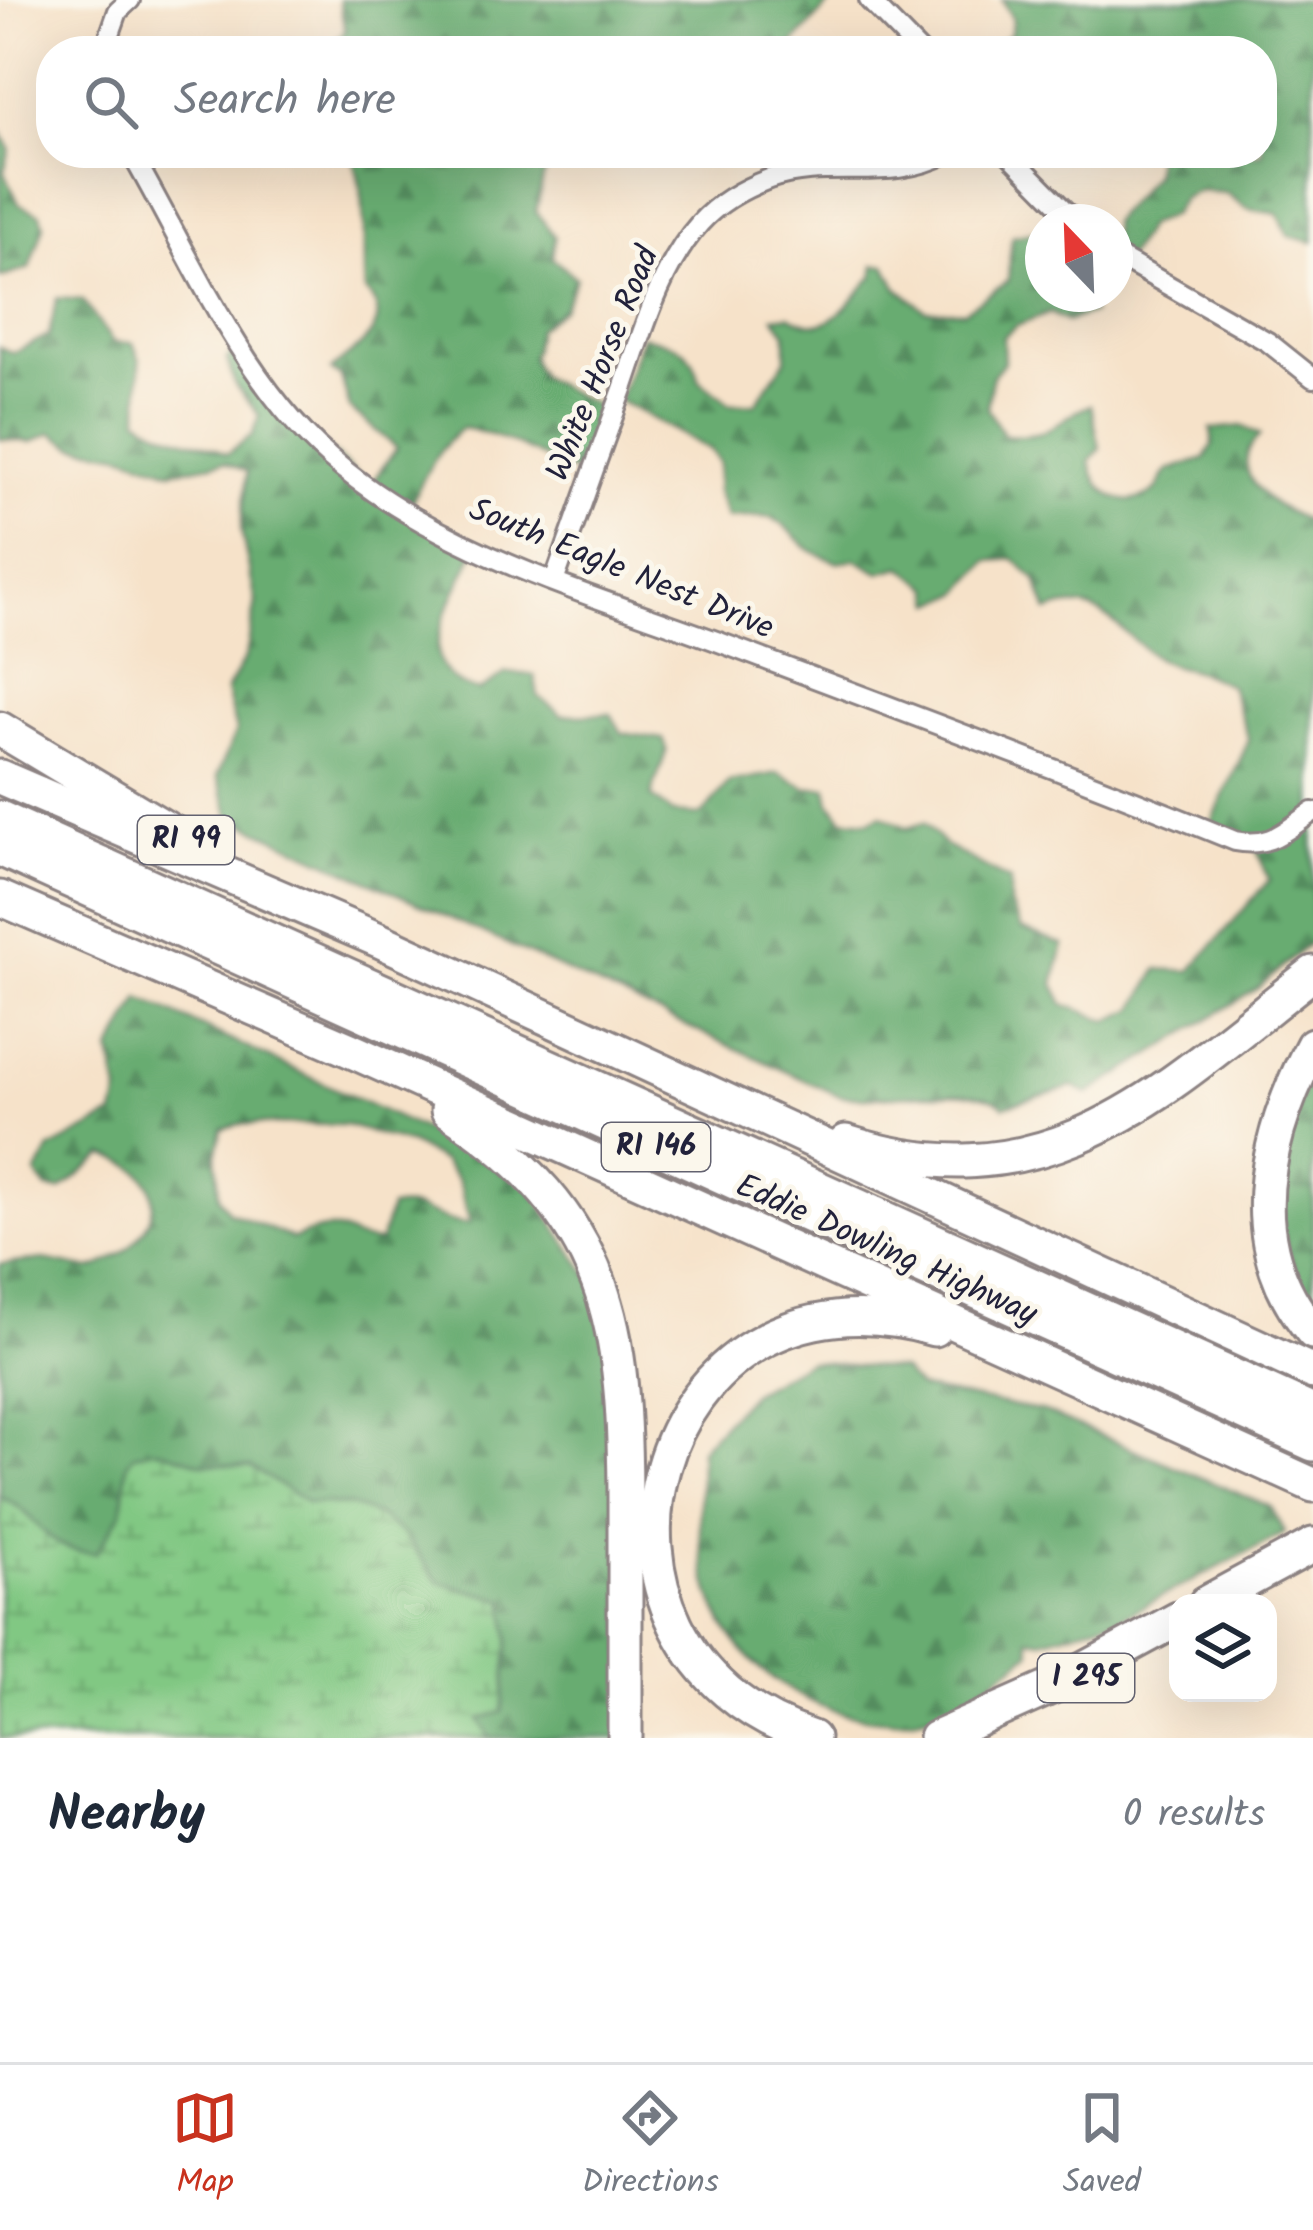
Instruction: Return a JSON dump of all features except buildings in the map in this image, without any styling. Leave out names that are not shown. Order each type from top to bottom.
[{"type":"highway","name":"RI 99","points":[[0,729],[210,854],[380,940]]},
{"type":"highway","points":[[0,777],[380,940],[650,1069],[1313,1372]]},
{"type":"highway","name":"Eddie Dowling Highway","points":[[0,818],[1313,1412]]},
{"type":"highway","name":"Eddie Dowling Highway","points":[[0,849],[1313,1444]]},
{"type":"highway","points":[[0,898],[350,1050],[1313,1485]]},
{"type":"highway","points":[[650,1069],[872,1150],[932,1162],[997,1161],[1062,1146],[1123,1118],[1313,973]]},
{"type":"highway","points":[[1313,1045],[1277,1128],[1264,1208],[1279,1277],[1313,1332]]},
{"type":"highway","points":[[350,1050],[463,1120],[515,1161],[573,1232],[603,1292],[620,1356],[625,1400],[625,1738]]},
{"type":"highway","points":[[812,1738],[763,1716],[715,1678],[681,1633],[667,1600],[654,1550],[654,1493],[670,1438],[692,1402],[753,1346],[792,1328],[854,1318],[921,1325],[1077,1378]]},
{"type":"highway","points":[[1224,1594],[1302,1551]]},
{"type":"highway","points":[[936,1738],[1058,1684],[1169,1625]]},
{"type":"highway","name":"I 295","points":[[997,1738],[1169,1626]]},
{"type":"street","points":[[109,36],[118,11],[130,0]]},
{"type":"street","points":[[869,0],[904,36]]},
{"type":"street","name":"South Eagle Nest Drive","points":[[140,168],[249,356],[291,417],[341,467],[471,547],[1244,843],[1277,840],[1313,812]]},
{"type":"street","name":"White Horse Road","points":[[555,579],[647,321],[698,225],[736,194],[789,172],[816,168]]},
{"type":"street","name":"White Horse Road","points":[[844,168],[914,168]]},
{"type":"street","points":[[1023,168],[1058,204]]},
{"type":"street","points":[[1133,265],[1268,342],[1313,378]]},
{"type":"green space","points":[[339,0],[833,0],[801,36],[340,36],[345,30]]},
{"type":"green space","points":[[1002,0],[1313,0],[1313,242],[1289,236],[1278,214],[1248,209],[1226,193],[1198,191],[1183,198],[1171,215],[1148,225],[1133,248],[1133,204],[1127,204],[1154,168],[1277,168],[1277,36],[1008,36],[1012,18]]},
{"type":"green space","points":[[0,130],[10,149],[4,171],[19,204],[41,214],[44,225],[30,268],[0,278]]},
{"type":"green space","points":[[356,168],[547,168],[536,212],[555,237],[552,258],[576,278],[563,308],[538,328],[531,358],[539,376],[611,413],[587,478],[510,442],[462,428],[437,456],[408,510],[476,549],[440,631],[442,667],[455,681],[479,691],[506,673],[534,675],[538,696],[562,715],[611,714],[622,733],[663,739],[667,749],[651,796],[673,813],[702,815],[729,782],[778,773],[808,788],[827,787],[830,802],[843,819],[869,821],[881,815],[908,828],[924,823],[946,846],[1010,881],[1010,904],[1021,929],[1064,945],[1054,984],[1064,1004],[1108,1021],[1135,1009],[1158,969],[1191,971],[1269,880],[1254,843],[1209,828],[1249,740],[1230,686],[1161,661],[1103,614],[1087,607],[1048,612],[1036,580],[1014,559],[988,561],[960,594],[934,603],[931,588],[902,567],[880,573],[855,559],[838,563],[812,551],[771,518],[727,518],[717,491],[719,462],[710,450],[618,400],[642,336],[686,353],[699,380],[730,404],[756,403],[786,359],[786,333],[774,317],[826,322],[873,277],[875,265],[886,265],[897,287],[925,310],[964,311],[1008,281],[1012,236],[1025,233],[1025,312],[1092,313],[1067,322],[1050,313],[1016,326],[1003,337],[1004,362],[992,377],[987,408],[1004,435],[1043,432],[1091,405],[1100,449],[1090,461],[1093,472],[1105,491],[1134,500],[1156,490],[1171,470],[1205,459],[1213,444],[1211,429],[1242,426],[1260,435],[1249,450],[1250,478],[1271,502],[1313,522],[1313,940],[1258,988],[1088,1094],[1073,1087],[1004,1106],[991,1098],[951,1093],[838,1095],[231,818],[217,776],[236,731],[226,691],[246,656],[256,602],[241,530],[247,472],[225,462],[171,471],[122,454],[74,446],[52,433],[32,442],[0,439],[0,347],[13,353],[49,335],[57,298],[82,300],[113,342],[133,343],[140,360],[139,418],[227,454],[252,435],[259,415],[235,385],[227,359],[241,342],[289,416],[370,485],[397,448],[350,409],[341,377],[331,370],[362,344],[378,314],[365,291],[363,205]]},
{"type":"green space","points":[[140,998],[478,1155],[513,1180],[521,1175],[610,1307],[627,1738],[490,1738],[478,1718],[505,1600],[438,1582],[405,1536],[349,1505],[308,1503],[250,1467],[202,1463],[155,1449],[127,1464],[122,1512],[97,1553],[64,1546],[0,1497],[0,1264],[44,1260],[91,1269],[131,1245],[152,1211],[145,1178],[129,1164],[104,1155],[60,1191],[47,1189],[36,1174],[50,1149],[114,1115],[119,1092],[111,1052]],"holes":[[[239,1124],[346,1125],[411,1144],[443,1162],[458,1181],[470,1223],[401,1206],[390,1208],[380,1242],[334,1229],[293,1239],[229,1212],[219,1197],[216,1155],[222,1129]]]},
{"type":"green space","points":[[1313,1059],[1313,1328],[1271,1196]]},
{"type":"green space","points":[[808,1361],[902,1370],[918,1388],[1045,1412],[1271,1507],[1285,1533],[1122,1617],[1043,1640],[1029,1638],[1031,1652],[971,1696],[937,1712],[901,1720],[874,1719],[820,1705],[771,1677],[732,1637],[710,1594],[700,1532],[700,1449],[751,1393]]},
{"type":"green space","points":[[155,1449],[202,1463],[250,1467],[308,1503],[349,1505],[377,1515],[405,1536],[439,1582],[505,1600],[509,1641],[502,1712],[479,1719],[490,1738],[0,1738],[0,1497],[63,1546],[96,1553],[122,1512],[127,1464],[133,1455]]}]
